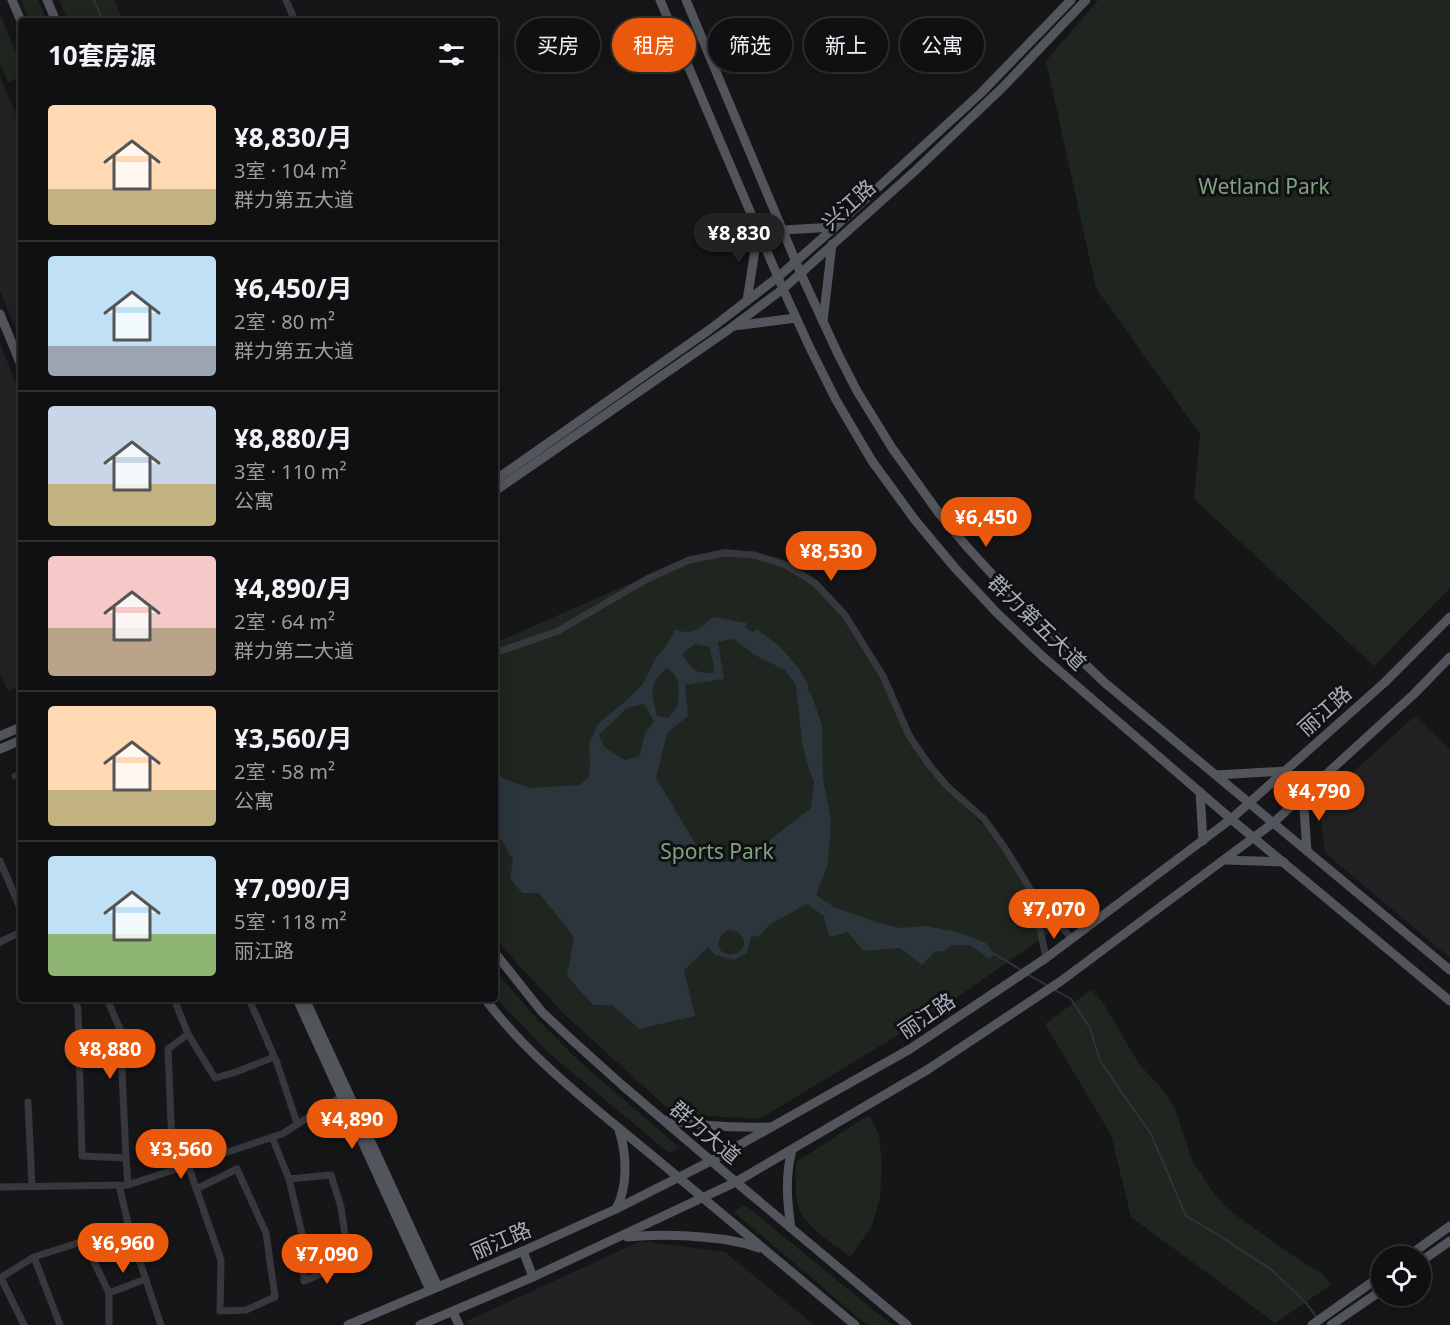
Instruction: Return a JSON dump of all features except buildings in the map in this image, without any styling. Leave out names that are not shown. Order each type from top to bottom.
[{"type":"main road","points":[[12,0],[20,18]]},
{"type":"main road","points":[[47,0],[55,18]]},
{"type":"main road","name":"群力第五大道","points":[[660,0],[783,289],[836,400],[872,461],[915,520],[997,613],[1042,656],[1231,819],[1450,1001]]},
{"type":"main road","name":"群力第五大道","points":[[686,0],[801,274],[857,391],[892,448],[939,512],[1002,585],[1105,683],[1450,970]]},
{"type":"main road","name":"兴江路","points":[[498,478],[709,330],[778,277],[981,93],[1071,0]]},
{"type":"main road","name":"兴江路","points":[[498,489],[732,327],[783,289],[916,170],[994,95],[1086,0]]},
{"type":"main road","points":[[783,230],[835,227]]},
{"type":"main road","points":[[747,301],[758,231]]},
{"type":"main road","points":[[823,322],[832,244]]},
{"type":"main road","points":[[0,305],[18,348]]},
{"type":"main road","points":[[0,314],[18,358]]},
{"type":"main road","points":[[732,327],[796,318]]},
{"type":"main road","name":"丽江路","points":[[348,1325],[616,1209],[711,1161],[910,1049],[1046,958],[1231,819],[1384,683],[1450,617]]},
{"type":"main road","points":[[420,1325],[533,1277],[736,1182],[927,1070],[1061,981],[1273,823],[1414,694],[1450,657]]},
{"type":"main road","points":[[0,736],[18,728]]},
{"type":"main road","points":[[0,749],[18,741]]},
{"type":"main road","points":[[1216,775],[1286,771]]},
{"type":"main road","points":[[1200,792],[1203,841]]},
{"type":"main road","points":[[1303,795],[1307,851]]},
{"type":"main road","points":[[1224,860],[1284,862]]},
{"type":"main road","name":"群力大道","points":[[498,957],[542,1012],[588,1055],[907,1325]]},
{"type":"main road","points":[[298,1002],[434,1289]]},
{"type":"main road","points":[[306,1002],[434,1289]]},
{"type":"main road","points":[[487,1002],[528,1048],[618,1127],[855,1325]]},
{"type":"main road","points":[[663,1120],[725,1127],[773,1126]]},
{"type":"main road","points":[[616,1209],[623,1193],[624,1179],[622,1140],[618,1127]]},
{"type":"main road","points":[[791,1228],[787,1196],[788,1167],[792,1149]]},
{"type":"main road","points":[[1422,1246],[1450,1226]]},
{"type":"main road","points":[[619,1237],[662,1234],[720,1238],[765,1250]]},
{"type":"main road","points":[[1431,1254],[1450,1241]]},
{"type":"main road","points":[[523,1251],[533,1277]]},
{"type":"main road","points":[[1312,1325],[1371,1283]]},
{"type":"main road","points":[[1331,1325],[1371,1298]]},
{"type":"main road","points":[[448,1313],[448,1325]]},
{"type":"main road","points":[[448,1313],[459,1325]]},
{"type":"street","points":[[286,0],[294,18]]},
{"type":"street","points":[[498,652],[558,631],[647,579],[689,560],[725,553],[754,555],[786,565],[815,583],[845,615],[883,676],[911,738],[930,766],[947,786],[984,819],[1032,892],[1072,939]]},
{"type":"street","points":[[0,861],[18,903]]},
{"type":"street","points":[[1032,892],[1046,958]]},
{"type":"street","points":[[0,942],[18,933]]},
{"type":"street","points":[[75,1002],[78,1008],[82,1156],[126,1158]]},
{"type":"street","points":[[108,1002],[120,1029],[128,1185]]},
{"type":"street","points":[[175,1002],[188,1034],[215,1078],[274,1057]]},
{"type":"street","points":[[250,1002],[274,1057],[297,1123]]},
{"type":"street","points":[[173,1170],[168,1049],[188,1034]]},
{"type":"street","points":[[0,1187],[128,1185],[282,1134],[342,1096]]},
{"type":"street","points":[[28,1102],[32,1186]]},
{"type":"street","points":[[272,1137],[289,1179],[303,1238],[304,1281],[349,1262],[343,1218],[332,1175],[289,1179]]},
{"type":"street","points":[[188,1165],[196,1189],[221,1260],[220,1311],[246,1310],[275,1297],[266,1233],[237,1169],[196,1189]]},
{"type":"street","points":[[119,1185],[130,1232],[160,1325]]},
{"type":"street","points":[[24,1325],[0,1278],[34,1257],[84,1241],[109,1293],[109,1325]]},
{"type":"street","points":[[34,1257],[60,1325]]},
{"type":"street","points":[[109,1293],[146,1279]]},
{"type":"shaded area","points":[[0,76],[18,119],[18,334],[0,291]]},
{"type":"shaded area","points":[[0,344],[18,388],[18,687],[8,691],[0,673]]},
{"type":"shaded area","points":[[713,617],[747,623],[745,628],[754,632],[757,629],[779,646],[798,667],[809,686],[807,689],[812,696],[822,725],[823,779],[831,819],[828,864],[816,895],[834,907],[879,923],[901,928],[925,926],[958,932],[986,943],[994,954],[989,959],[970,945],[951,945],[944,951],[934,952],[922,965],[900,948],[863,951],[848,932],[829,937],[824,916],[807,904],[769,925],[759,936],[751,937],[747,953],[734,960],[715,955],[708,947],[684,970],[695,1016],[639,1029],[612,1005],[593,1005],[567,976],[574,937],[539,893],[522,893],[510,878],[513,860],[501,839],[498,838],[498,769],[502,778],[530,788],[580,785],[589,777],[589,743],[598,724],[643,684],[655,659],[675,630],[687,632],[700,628]],"holes":[[[734,639],[755,655],[785,670],[796,685],[802,742],[814,782],[811,808],[748,857],[725,862],[703,856],[656,778],[667,733],[688,716],[685,685],[724,679],[718,642]],[[695,644],[710,647],[715,673],[698,672],[682,654]],[[667,668],[675,675],[678,684],[678,706],[668,718],[657,716],[653,690],[656,680]],[[644,704],[654,721],[645,733],[639,757],[625,760],[604,747],[599,735],[627,708]],[[729,930],[738,932],[743,940],[744,946],[735,954],[723,952],[719,948],[720,938]]]},
{"type":"shaded area","points":[[1415,716],[1450,750],[1450,958],[1325,853],[1319,803]]},
{"type":"shaded area","points":[[641,1241],[725,1252],[814,1325],[469,1325],[467,1321]]},
{"type":"green space","points":[[21,0],[38,0],[46,18],[29,18]]},
{"type":"green space","points":[[59,0],[114,0],[122,18],[67,18]]},
{"type":"green space","name":"Wetland Park","points":[[1098,0],[1450,0],[1450,588],[1374,666],[1194,499],[1200,434],[1096,288],[1046,61]]},
{"type":"green space","points":[[0,15],[18,57],[18,78],[8,83],[0,64]]},
{"type":"green space","name":"Sports Park","points":[[725,548],[780,558],[815,580],[852,626],[888,680],[907,737],[930,772],[986,828],[1062,924],[939,1010],[760,1119],[674,1114],[565,1015],[498,940],[498,642],[688,558]]},
{"type":"green space","points":[[498,974],[538,1020],[579,1061],[680,1148],[669,1153],[549,1053],[498,1000]]},
{"type":"green space","points":[[1091,990],[1102,1001],[1139,1064],[1159,1085],[1174,1106],[1192,1160],[1212,1191],[1237,1216],[1302,1262],[1322,1273],[1331,1285],[1275,1323],[1131,1217],[1111,1135],[1045,1024]]},
{"type":"green space","points":[[869,1115],[879,1135],[882,1163],[880,1197],[872,1226],[850,1257],[821,1235],[802,1215],[796,1197],[796,1162]]},
{"type":"green space","points":[[745,1205],[892,1325],[867,1325],[734,1212]]},
{"type":"waterway","points":[[94,0],[102,18]]},
{"type":"waterway","points":[[991,952],[1023,971]]},
{"type":"waterway","points":[[1027,974],[1048,986]]},
{"type":"waterway","points":[[1053,989],[1071,999],[1090,1028],[1100,1061],[1151,1134],[1186,1216],[1272,1270],[1307,1304],[1317,1318]]}]
